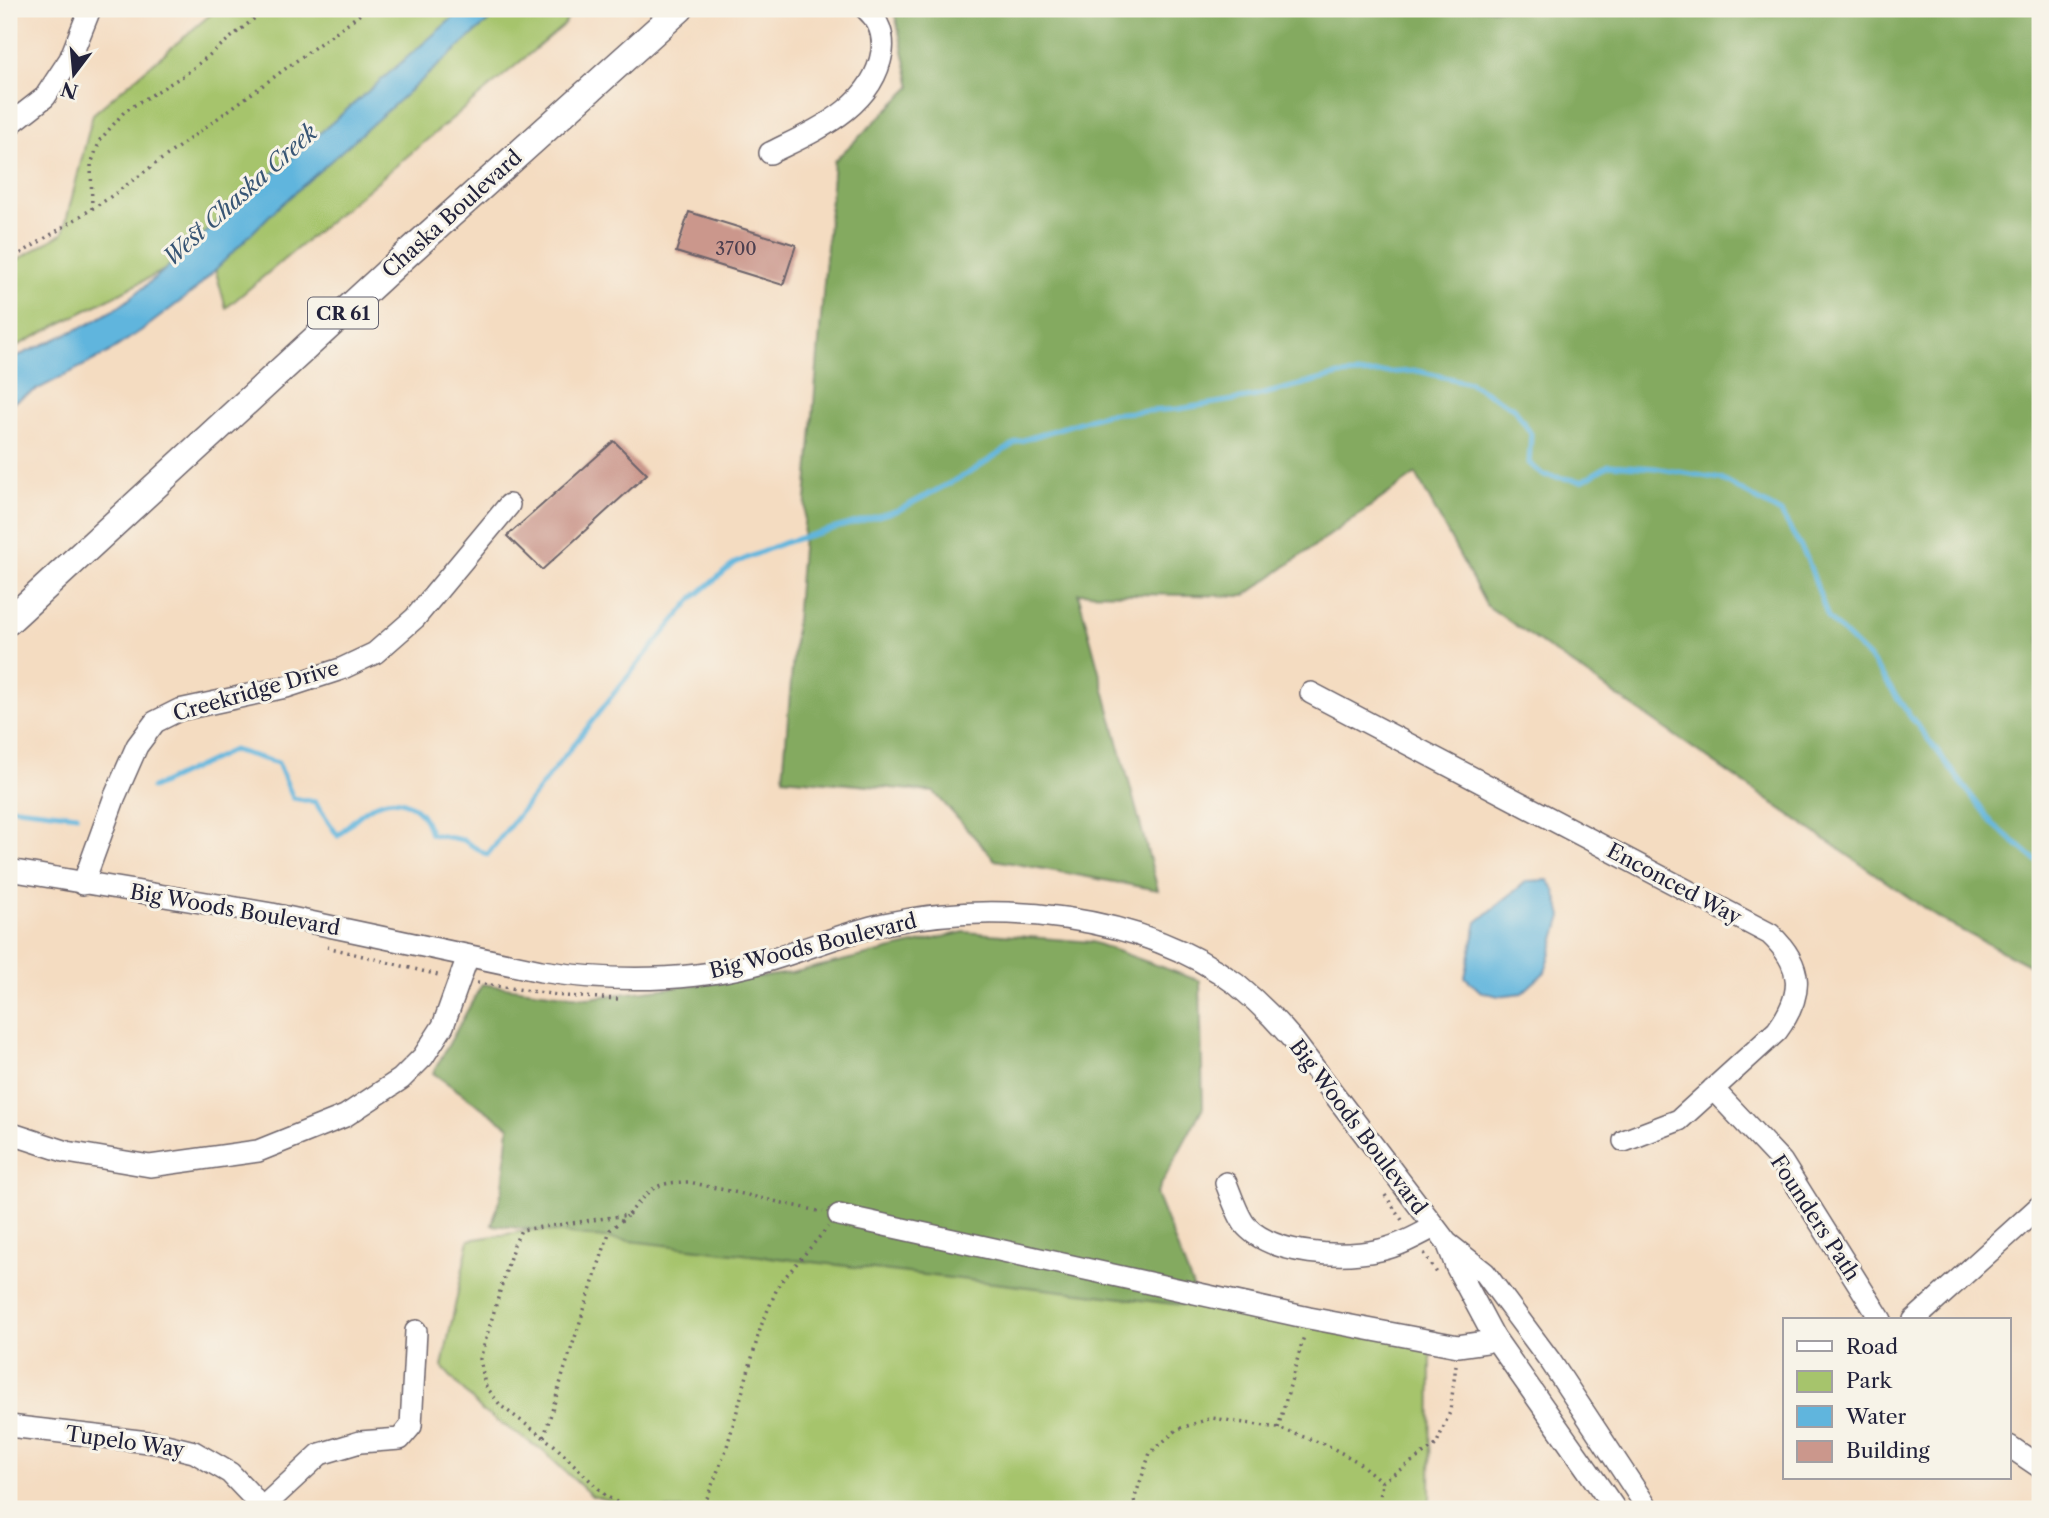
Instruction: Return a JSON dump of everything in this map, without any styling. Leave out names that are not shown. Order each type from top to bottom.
[{"type":"main road","name":"Chaska Boulevard","points":[[9,621],[407,254],[680,9]]},
{"type":"street","points":[[9,125],[45,97],[70,59],[90,9]]},
{"type":"street","points":[[770,153],[827,125],[856,101],[872,81],[880,61],[883,41],[879,24],[866,9]]},
{"type":"street","name":"Creekridge Drive","points":[[83,884],[115,796],[137,746],[155,722],[180,710],[286,687],[341,669],[376,653],[415,618],[509,505]]},
{"type":"street","name":"Enconced Way","points":[[1311,693],[1770,934],[1784,948],[1793,962],[1797,981],[1796,995],[1790,1014],[1777,1031],[1679,1120],[1624,1141]]},
{"type":"street","name":"Big Woods Boulevard","points":[[9,870],[259,911],[541,971],[579,976],[668,978],[752,965],[884,924],[933,916],[974,914],[1017,914],[1087,922],[1172,948],[1235,984],[1273,1017],[1313,1064],[1440,1235],[1494,1337],[1615,1509]]},
{"type":"street","points":[[9,1133],[67,1152],[150,1167],[258,1151],[345,1116],[401,1079],[423,1057],[443,1026],[468,956]]},
{"type":"street","name":"Founders Path","points":[[1713,1089],[1782,1162],[1880,1318]]},
{"type":"street","points":[[1226,1183],[1245,1225],[1278,1246],[1325,1253],[1352,1253],[1380,1250],[1440,1235]]},
{"type":"street","points":[[1916,1318],[2040,1206]]},
{"type":"street","points":[[839,1215],[1309,1318],[1458,1346],[1486,1342],[1494,1337]]},
{"type":"street","name":"Big Woods Boulevard","points":[[1440,1235],[1485,1273],[1551,1362],[1648,1509]]},
{"type":"street","points":[[261,1509],[320,1454],[360,1442],[400,1439],[411,1426],[416,1331]]},
{"type":"street","name":"Tupelo Way","points":[[9,1426],[157,1443],[194,1452],[230,1473],[261,1509]]},
{"type":"street","points":[[2010,1447],[2040,1467]]},
{"type":"path","points":[[92,209],[91,164],[100,140],[125,111],[186,74],[266,9]]},
{"type":"path","points":[[9,261],[92,209],[179,148],[367,9]]},
{"type":"path","points":[[544,1437],[610,1230],[628,1215],[652,1187],[672,1182],[689,1182],[839,1215]]},
{"type":"path","points":[[628,1215],[521,1230],[513,1247],[480,1359],[485,1385],[501,1406],[554,1445],[606,1496],[629,1509]]},
{"type":"path","points":[[698,1509],[707,1498],[726,1450],[761,1326],[779,1284],[839,1215]]},
{"type":"path","points":[[1279,1429],[1309,1318]]},
{"type":"path","points":[[1379,1509],[1382,1482],[1436,1445],[1450,1412],[1458,1346]]},
{"type":"path","points":[[1136,1509],[1134,1500],[1150,1453],[1178,1429],[1212,1418],[1279,1429],[1326,1445],[1358,1462],[1382,1482]]},
{"type":"green space","points":[[217,9],[573,9],[564,25],[226,308],[209,247],[9,350],[9,265],[63,233],[93,114]]},
{"type":"green space","points":[[894,9],[2040,9],[2040,971],[1943,921],[1486,605],[1416,474],[1244,596],[1078,593],[1158,890],[995,860],[934,792],[783,778],[834,161],[911,87]]},
{"type":"green space","points":[[964,932],[1092,942],[1200,981],[1203,1107],[1156,1194],[1201,1307],[492,1225],[503,1187],[509,1127],[433,1073],[482,984],[588,998],[791,973]]},
{"type":"green space","points":[[628,1215],[1431,1344],[1430,1509],[643,1509],[592,1496],[543,1451],[482,1411],[442,1367],[469,1240]]},
{"type":"water","name":"West Chaska Creek","points":[[463,9],[502,9],[273,212],[194,291],[106,354],[9,404],[9,360],[89,324],[123,304]]},
{"type":"water","points":[[1548,880],[1555,890],[1562,916],[1545,972],[1522,993],[1498,996],[1480,991],[1465,977],[1477,922],[1527,881]]},
{"type":"building","points":[[689,212],[796,245],[783,285],[676,252]]},
{"type":"building","points":[[614,441],[647,474],[542,570],[507,536]]},
{"type":"waterway","points":[[152,788],[233,750],[278,763],[293,798],[315,802],[338,836],[356,818],[376,804],[399,801],[410,805],[421,814],[431,834],[463,840],[487,855],[693,598],[735,563],[783,543],[899,510],[967,474],[1017,442],[1105,414],[1179,409],[1252,397],[1339,375],[1418,371],[1470,383],[1515,409],[1531,434],[1529,463],[1543,475],[1582,481],[1609,465],[1655,468],[1721,479],[1781,513],[1807,558],[1828,618],[1871,660],[1993,824],[2040,864]]},
{"type":"waterway","points":[[9,807],[77,815]]}]
